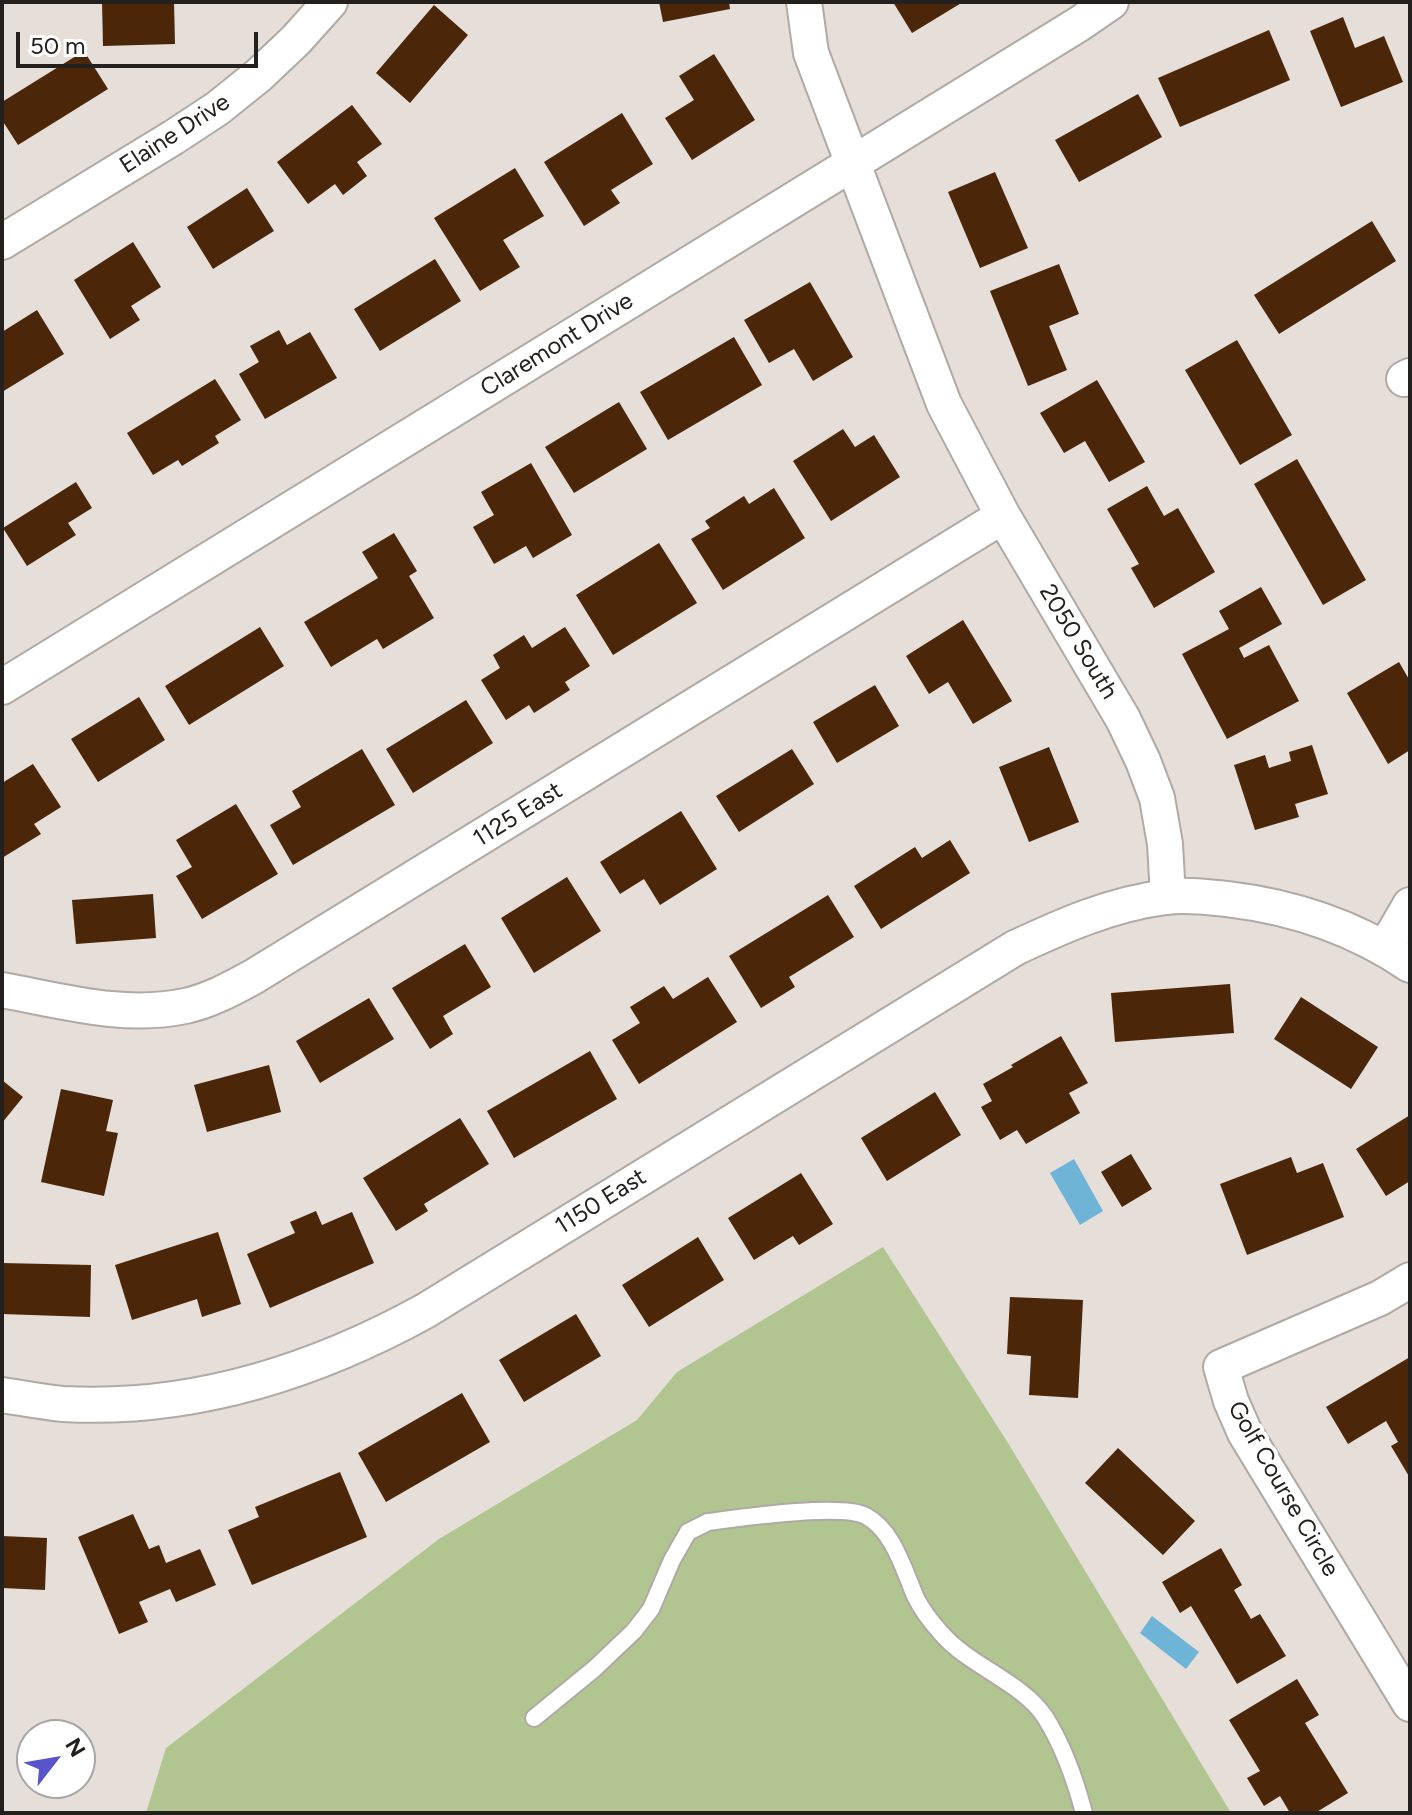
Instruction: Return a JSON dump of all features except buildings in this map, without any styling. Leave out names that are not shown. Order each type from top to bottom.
[{"type":"street","name":"Elaine Drive","points":[[2,242],[218,108],[296,40],[330,2]]},
{"type":"street","name":"2050 South","points":[[804,2],[811,53],[944,404],[1003,516],[1123,719],[1143,761],[1157,798],[1163,829],[1168,897]]},
{"type":"street","name":"Claremont Drive","points":[[2,687],[1111,2]]},
{"type":"street","name":"1125 East","points":[[2,990],[117,1011],[153,1011],[188,1005],[222,993],[267,969],[1003,516]]},
{"type":"street","points":[[1168,897],[1207,897],[1280,907],[1349,930],[1398,956],[1410,905]]},
{"type":"street","name":"1150 East","points":[[2,1395],[61,1404],[156,1401],[250,1384],[340,1353],[425,1311],[1015,948],[1102,911],[1168,897]]},
{"type":"street","name":"Golf Course Circle","points":[[1410,1280],[1380,1298],[1221,1367],[1245,1433],[1410,1704]]},
{"type":"lane","points":[[534,1718],[594,1669],[634,1631],[651,1609],[688,1532],[708,1522],[839,1510],[865,1516],[888,1535],[918,1602],[941,1634],[968,1658],[1018,1690],[1043,1714],[1061,1746],[1084,1813]]},
{"type":"green space","points":[[883,1247],[1008,1443],[1231,1813],[146,1813],[166,1748],[439,1539],[637,1420],[677,1372]]},
{"type":"water","points":[[1074,1159],[1103,1211],[1080,1225],[1050,1173]]},
{"type":"water","points":[[1152,1616],[1199,1652],[1186,1669],[1140,1633]]}]
